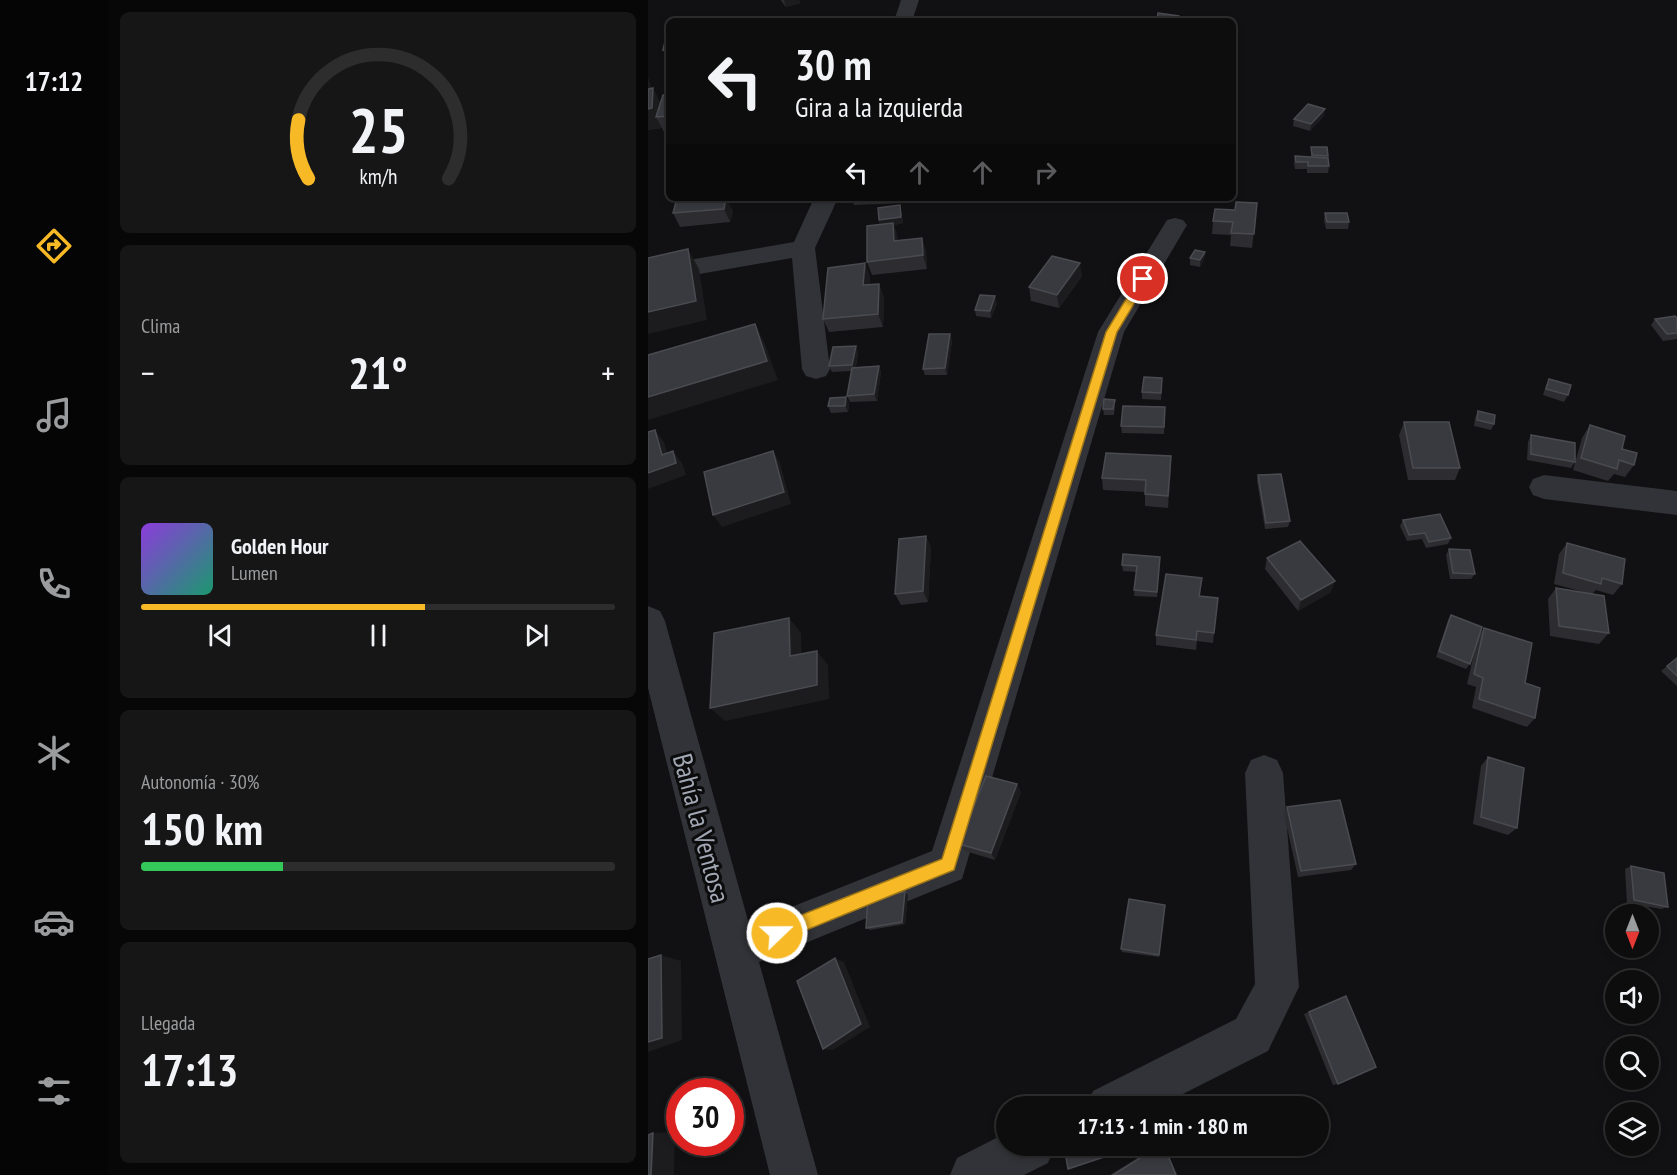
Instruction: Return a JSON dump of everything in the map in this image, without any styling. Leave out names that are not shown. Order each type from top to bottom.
[{"type":"street","points":[[904,18],[910,0]]},
{"type":"street","points":[[816,369],[803,248],[825,201]]},
{"type":"street","points":[[735,951],[948,864],[1111,332],[1175,225]]},
{"type":"street","points":[[648,276],[803,248]]},
{"type":"street","points":[[1544,487],[1677,503]]},
{"type":"street","name":"Bahía la Ventosa","points":[[648,621],[794,1175]]},
{"type":"street","points":[[1131,1096],[1252,1035],[1277,987],[1264,773]]},
{"type":"street","points":[[974,1175],[1011,1156]]},
{"type":"building","points":[[1158,13],[1179,16],[1179,18],[1157,18]]},
{"type":"building","points":[[653,88],[652,108],[648,109],[648,89]]},
{"type":"building","points":[[663,95],[666,95],[666,116],[656,117]]},
{"type":"building","points":[[1308,104],[1325,109],[1311,124],[1294,119]]},
{"type":"building","points":[[1311,147],[1327,147],[1328,156],[1312,155]]},
{"type":"building","points":[[1295,156],[1328,158],[1329,166],[1308,166],[1308,162],[1296,162]]},
{"type":"building","points":[[676,201],[725,201],[724,209],[673,213]]},
{"type":"building","points":[[1236,202],[1257,203],[1254,234],[1231,233],[1233,222],[1213,221],[1215,209],[1235,210]]},
{"type":"building","points":[[900,205],[901,217],[879,220],[878,208]]},
{"type":"building","points":[[1325,213],[1347,213],[1349,222],[1327,222]]},
{"type":"building","points":[[893,223],[894,241],[922,238],[923,255],[867,262],[867,226]]},
{"type":"building","points":[[688,249],[696,301],[648,312],[648,258]]},
{"type":"building","points":[[1195,250],[1205,252],[1200,260],[1190,258]]},
{"type":"building","points":[[1052,256],[1080,263],[1057,295],[1029,287]]},
{"type":"building","points":[[865,263],[863,285],[879,284],[878,314],[823,319],[828,268]]},
{"type":"building","points":[[980,295],[995,296],[990,311],[975,310]]},
{"type":"building","points":[[1675,316],[1677,333],[1667,334],[1655,319]]},
{"type":"building","points":[[755,324],[767,361],[648,397],[648,355]]},
{"type":"building","points":[[929,334],[950,334],[945,368],[923,369]]},
{"type":"building","points":[[856,346],[852,365],[829,366],[833,347]]},
{"type":"building","points":[[879,366],[874,394],[847,396],[852,368]]},
{"type":"building","points":[[1144,377],[1162,378],[1161,393],[1142,392]]},
{"type":"building","points":[[1549,379],[1571,385],[1568,395],[1546,389]]},
{"type":"building","points":[[846,397],[845,406],[828,406],[830,398]]},
{"type":"building","points":[[1104,399],[1115,400],[1113,409],[1103,409]]},
{"type":"building","points":[[1123,406],[1165,407],[1164,427],[1121,426]]},
{"type":"building","points":[[1478,411],[1495,415],[1494,424],[1477,420]]},
{"type":"building","points":[[1404,422],[1449,422],[1460,468],[1413,468]]},
{"type":"building","points":[[1590,425],[1625,436],[1622,449],[1637,453],[1634,465],[1619,460],[1617,469],[1581,458]]},
{"type":"building","points":[[655,430],[662,455],[673,451],[676,463],[648,473],[648,432]]},
{"type":"building","points":[[1531,435],[1575,443],[1575,462],[1531,454]]},
{"type":"building","points":[[773,451],[784,492],[713,515],[704,472]]},
{"type":"building","points":[[1106,453],[1171,456],[1168,496],[1145,494],[1146,480],[1102,478]]},
{"type":"building","points":[[1281,474],[1290,521],[1266,523],[1258,475]]},
{"type":"building","points":[[1440,514],[1451,538],[1429,542],[1425,533],[1409,535],[1403,520]]},
{"type":"building","points":[[926,536],[923,591],[895,594],[899,539]]},
{"type":"building","points":[[1300,541],[1335,581],[1301,600],[1267,558]]},
{"type":"building","points":[[1567,543],[1625,559],[1622,584],[1602,578],[1601,584],[1563,573]]},
{"type":"building","points":[[1449,549],[1470,550],[1475,574],[1453,573]]},
{"type":"building","points":[[1123,554],[1160,557],[1157,592],[1134,590],[1137,566],[1122,565]]},
{"type":"building","points":[[1166,574],[1202,578],[1199,596],[1218,598],[1214,633],[1197,631],[1196,640],[1156,635]]},
{"type":"building","points":[[1556,588],[1604,596],[1609,633],[1559,626]]},
{"type":"building","points":[[1451,615],[1482,627],[1470,664],[1439,651]]},
{"type":"building","points":[[789,618],[790,656],[817,651],[817,685],[710,708],[714,633]]},
{"type":"building","points":[[1484,628],[1532,643],[1525,683],[1540,688],[1535,718],[1479,699],[1483,678],[1474,674]]},
{"type":"building","points":[[1677,658],[1677,676],[1667,666]]},
{"type":"building","points":[[1488,757],[1524,768],[1517,828],[1481,817]]},
{"type":"building","points":[[986,776],[1017,784],[991,853],[959,844]]},
{"type":"building","points":[[1340,800],[1356,864],[1301,871],[1287,807]]},
{"type":"building","points":[[1631,866],[1664,873],[1668,907],[1634,900]]},
{"type":"building","points":[[905,892],[902,922],[866,928],[868,898]]},
{"type":"building","points":[[1129,899],[1165,905],[1159,955],[1121,949]]},
{"type":"building","points":[[661,955],[662,1038],[648,1042],[648,959]]},
{"type":"building","points":[[835,958],[861,1024],[823,1049],[797,981]]},
{"type":"building","points":[[1346,996],[1376,1067],[1338,1084],[1309,1012]]},
{"type":"building","points":[[653,1133],[651,1175],[648,1175],[648,1135]]},
{"type":"building","points":[[1066,1156],[1104,1156],[1104,1157],[1068,1169]]},
{"type":"building","points":[[1143,1156],[1168,1156],[1176,1175],[1113,1175]]},
{"type":"route","points":[[777,933],[948,864],[1111,332],[1143,279]]}]
